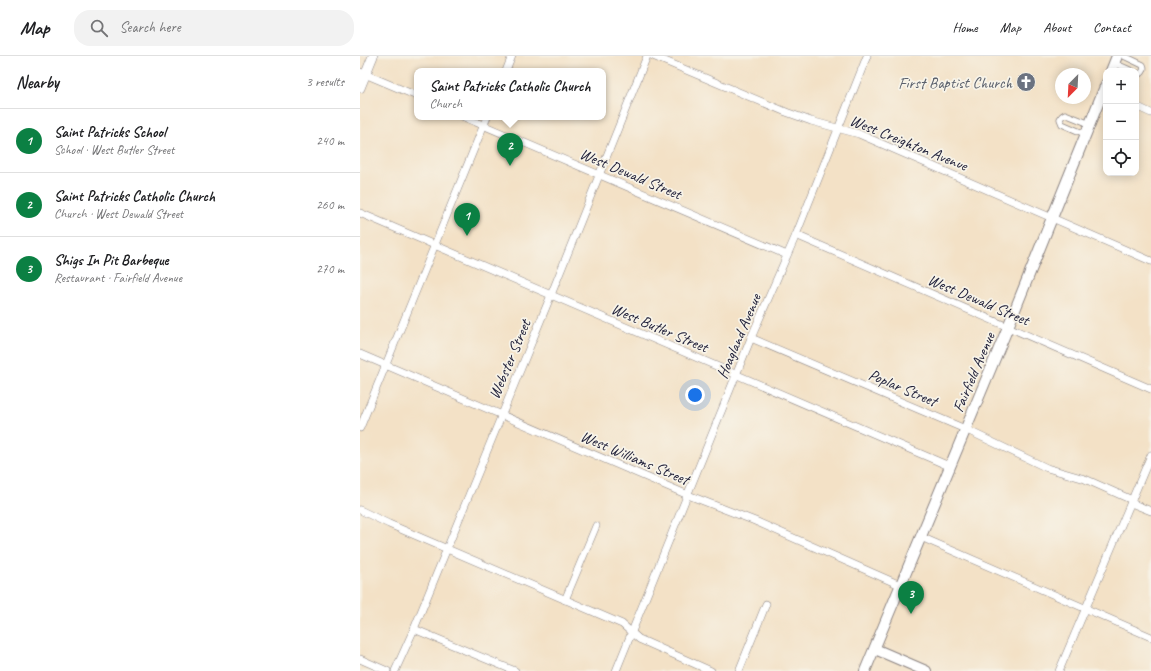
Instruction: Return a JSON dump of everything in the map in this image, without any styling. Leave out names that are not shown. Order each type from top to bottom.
[{"type":"main road","name":"Fairfield Avenue","points":[[865,671],[1103,94]]},
{"type":"main road","points":[[875,649],[926,671]]},
{"type":"street","points":[[360,88],[363,73],[373,56]]},
{"type":"street","points":[[507,68],[512,56]]},
{"type":"street","name":"Webster Street","points":[[395,671],[414,629],[551,295],[647,56]]},
{"type":"street","name":"West Creighton Avenue","points":[[653,56],[786,112],[866,137],[1151,261]]},
{"type":"street","name":"Hoagland Avenue","points":[[616,671],[751,338],[788,255],[867,56]]},
{"type":"street","points":[[1124,56],[1144,65],[1143,72],[1139,74]]},
{"type":"street","points":[[1114,63],[1125,68]]},
{"type":"street","points":[[363,73],[414,95]]},
{"type":"street","points":[[1139,107],[1151,113]]},
{"type":"street","points":[[1086,134],[1062,124],[1060,119],[1065,114],[1090,124]]},
{"type":"street","name":"West Dewald Street","points":[[472,120],[788,255]]},
{"type":"street","points":[[360,428],[486,120]]},
{"type":"street","name":"West Butler Street","points":[[360,213],[949,466]]},
{"type":"street","name":"West Dewald Street","points":[[796,235],[1151,389]]},
{"type":"street","name":"Poplar Street","points":[[751,338],[965,429],[1047,468],[1085,479],[1151,511]]},
{"type":"street","name":"West Williams Street","points":[[360,354],[688,495],[755,521],[900,585]]},
{"type":"street","points":[[1059,671],[1151,455]]},
{"type":"street","points":[[360,510],[446,549],[622,624],[639,639],[711,671]]},
{"type":"street","points":[[565,600],[596,526]]},
{"type":"street","points":[[920,537],[1151,637]]},
{"type":"street","points":[[739,671],[766,604]]},
{"type":"street","points":[[414,629],[515,671]]},
{"type":"street","points":[[360,659],[387,671]]},
{"type":"place","name":"First Baptist Church","points":[[1026,82]]},
{"type":"place","name":"Saint Patricks Catholic Church","points":[[510,166]]},
{"type":"place","name":"Saint Patricks School","points":[[467,236]]},
{"type":"place","name":"Shigs In Pit Barbeque","points":[[911,614]]}]
